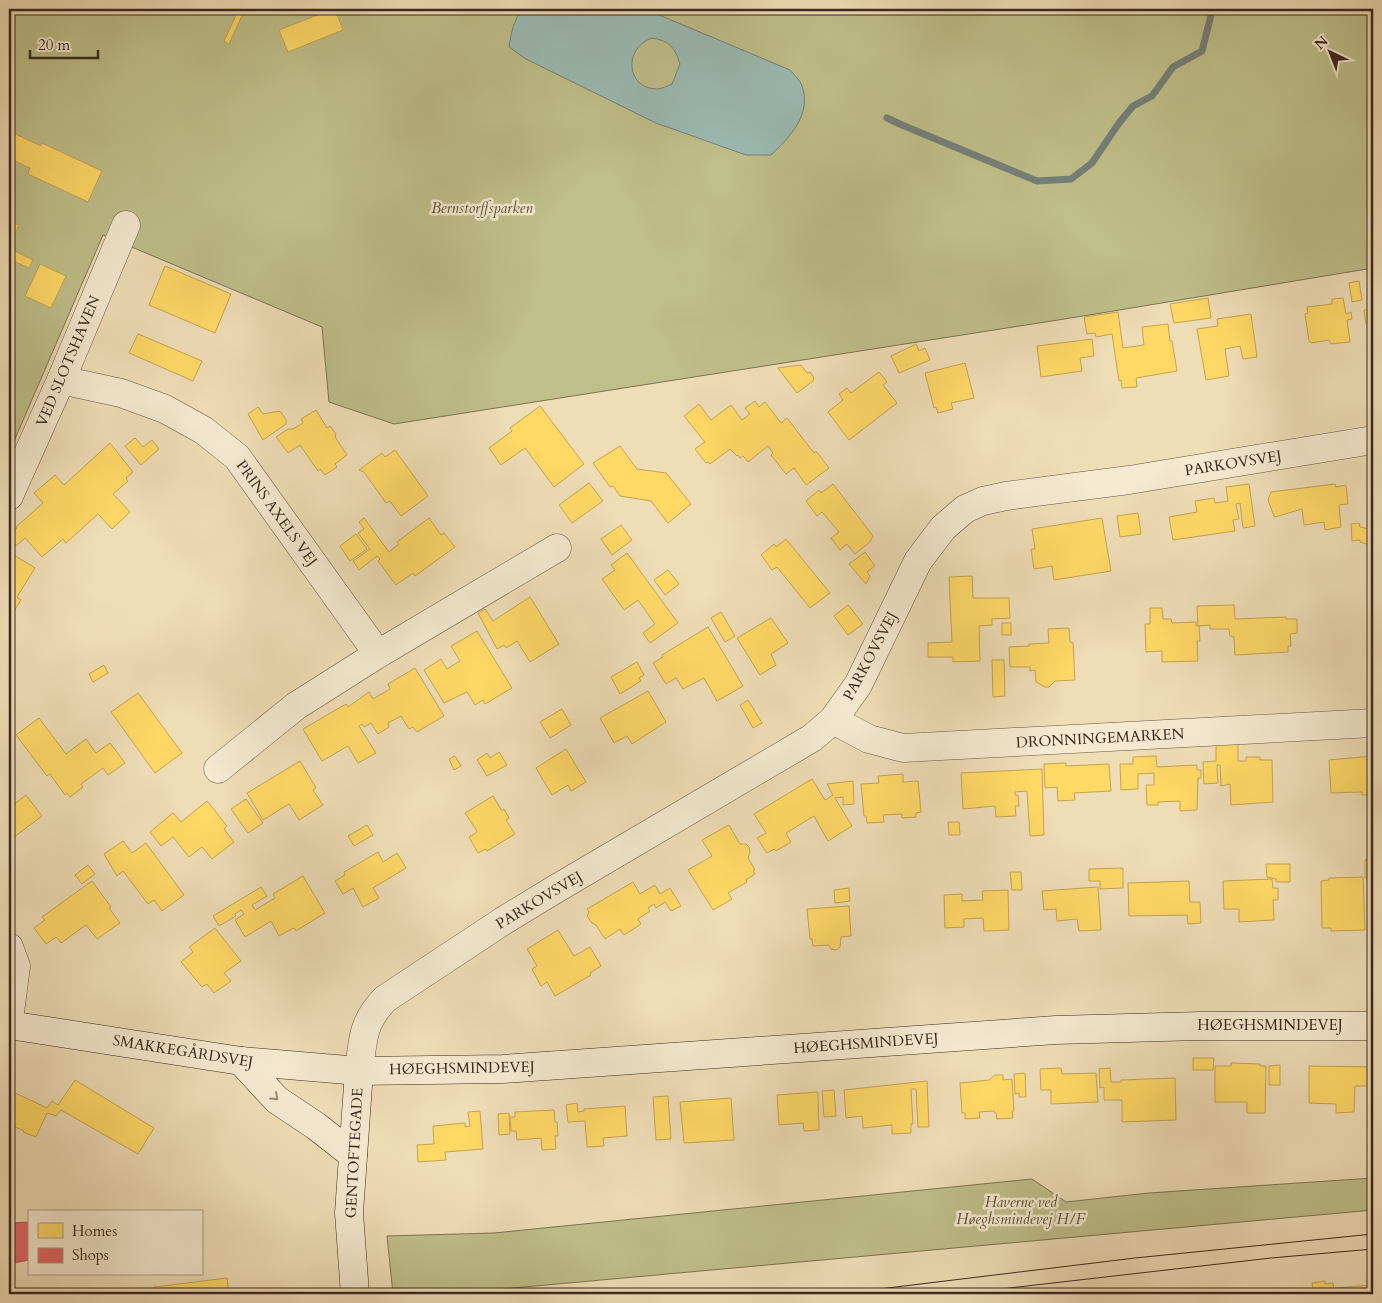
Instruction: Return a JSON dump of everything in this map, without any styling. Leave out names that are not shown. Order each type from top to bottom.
[{"type":"street","name":"VED SLOTSHAVEN","points":[[9,496],[61,380],[126,225]]},
{"type":"street","name":"PRINS AXELS VEJ","points":[[61,380],[121,393],[165,409],[203,430],[238,458],[378,654]]},
{"type":"street","name":"PARKOVSVEJ","points":[[359,1071],[365,1030],[372,1012],[385,999],[529,905],[812,738],[833,720],[858,686],[918,561],[943,528],[965,509],[983,501],[1006,496],[1129,480],[1373,440]]},
{"type":"street","points":[[218,769],[296,706],[378,654],[557,548]]},
{"type":"street","name":"DRONNINGEMARKEN","points":[[833,720],[869,738],[903,748],[1373,723]]},
{"type":"street","points":[[9,947],[16,966],[9,1020]]},
{"type":"street","name":"SMAKKEGÅRDSVEJ","points":[[9,1025],[241,1061],[359,1071]]},
{"type":"street","name":"HØEGHSMINDEVEJ","points":[[359,1071],[503,1069],[1056,1030],[1210,1026],[1373,1026]]},
{"type":"street","points":[[241,1061],[276,1100],[316,1126],[353,1155]]},
{"type":"street","name":"GENTOFTEGADE","points":[[355,1294],[348,1212],[359,1071]]},
{"type":"green space","name":"Bernstorffsparken","points":[[9,9],[1373,9],[1373,268],[1077,317],[394,424],[329,402],[322,327],[103,235],[9,453]]},
{"type":"green space","name":"Haverne ved Høeghsmindevej H/F","points":[[1373,1178],[1373,1210],[447,1294],[393,1294],[387,1236],[494,1233],[1032,1179],[1066,1202],[1149,1193]]},
{"type":"water","points":[[522,9],[645,9],[790,70],[802,86],[804,106],[802,115],[792,133],[771,155],[746,155],[656,123],[526,59],[509,47],[513,27]],"holes":[[[652,38],[663,41],[671,46],[680,64],[672,84],[657,89],[639,83],[634,76],[632,68],[632,59],[636,51],[642,43]]]},
{"type":"building: Homes","points":[[239,9],[245,9],[229,44],[224,41]]},
{"type":"building: Homes","points":[[335,9],[343,30],[288,52],[279,30]]},
{"type":"building: Homes","points":[[9,131],[41,146],[42,143],[102,171],[88,202],[28,174],[30,168],[9,158]]},
{"type":"building: Homes","points":[[9,221],[19,225],[9,247]]},
{"type":"building: Homes","points":[[15,251],[33,260],[29,268],[11,260]]},
{"type":"building: Homes","points":[[40,264],[66,276],[51,308],[25,296]]},
{"type":"building: Homes","points":[[165,266],[231,294],[215,333],[149,305]]},
{"type":"building: Homes","points":[[1359,281],[1362,300],[1352,302],[1349,283]]},
{"type":"building: Homes","points":[[1208,298],[1211,318],[1174,323],[1170,304]]},
{"type":"building: Homes","points":[[1343,298],[1346,314],[1351,312],[1352,319],[1347,320],[1350,342],[1331,344],[1329,340],[1311,343],[1309,341],[1305,314],[1308,313],[1307,307],[1332,304],[1332,299]]},
{"type":"building: Homes","points":[[1372,309],[1373,323],[1366,324],[1364,310]]},
{"type":"building: Homes","points":[[1118,312],[1123,348],[1144,345],[1142,327],[1168,324],[1177,371],[1136,378],[1137,387],[1122,388],[1121,380],[1119,381],[1112,334],[1096,337],[1095,333],[1087,334],[1084,317]]},
{"type":"building: Homes","points":[[1251,314],[1257,357],[1243,359],[1240,346],[1225,349],[1229,376],[1206,380],[1197,329],[1218,326],[1217,319]]},
{"type":"building: Homes","points":[[138,334],[202,361],[193,381],[129,353]]},
{"type":"building: Homes","points":[[1092,339],[1094,356],[1080,358],[1082,371],[1041,377],[1037,346]]},
{"type":"building: Homes","points":[[916,344],[919,351],[925,348],[930,360],[899,373],[891,356]]},
{"type":"building: Homes","points":[[965,363],[974,398],[951,403],[953,409],[938,413],[936,407],[934,408],[925,373]]},
{"type":"building: Homes","points":[[801,365],[814,378],[813,381],[797,393],[778,368]]},
{"type":"building: Homes","points":[[879,372],[887,382],[883,385],[897,403],[849,440],[828,412],[843,400],[839,394],[847,388],[851,393]]},
{"type":"building: Homes","points":[[755,401],[759,407],[765,402],[781,423],[787,418],[814,453],[816,451],[829,468],[806,485],[794,468],[786,474],[771,455],[773,453],[768,446],[748,462],[743,456],[740,458],[730,449],[710,464],[706,463],[695,449],[705,442],[684,416],[699,404],[711,420],[731,405],[742,420],[750,414],[745,408]]},
{"type":"building: Homes","points":[[540,406],[584,464],[554,487],[525,448],[501,465],[489,448],[512,431],[510,428]]},
{"type":"building: Homes","points":[[258,407],[263,414],[280,411],[286,420],[286,424],[263,440],[248,414]]},
{"type":"building: Homes","points":[[316,410],[327,428],[330,426],[336,434],[335,437],[347,455],[335,464],[337,467],[325,475],[320,469],[318,471],[300,445],[288,453],[276,437],[288,429],[293,429],[303,423],[301,419]]},
{"type":"building: Homes","points":[[135,438],[143,447],[152,440],[159,449],[141,465],[125,446]]},
{"type":"building: Homes","points":[[110,443],[133,472],[126,478],[128,481],[113,494],[130,512],[112,529],[98,514],[66,543],[63,539],[42,557],[25,538],[16,546],[9,536],[16,527],[43,503],[34,493],[55,475],[64,485]]},
{"type":"building: Homes","points":[[620,446],[637,469],[666,473],[691,504],[668,523],[651,501],[620,496],[613,486],[610,487],[593,463]]},
{"type":"building: Homes","points":[[395,450],[428,496],[401,516],[390,501],[386,503],[364,472],[359,470],[382,453],[385,457]]},
{"type":"building: Homes","points":[[589,483],[603,501],[572,523],[559,505]]},
{"type":"building: Homes","points":[[833,484],[873,536],[870,542],[855,554],[847,544],[840,550],[831,538],[839,532],[822,512],[817,516],[806,501],[819,490],[821,493]]},
{"type":"building: Homes","points":[[1249,484],[1255,526],[1243,528],[1240,503],[1236,504],[1239,519],[1233,520],[1235,531],[1173,540],[1169,517],[1197,512],[1195,501],[1214,498],[1215,503],[1228,501],[1226,487]]},
{"type":"building: Homes","points":[[1335,484],[1336,487],[1346,485],[1348,504],[1339,505],[1341,527],[1325,530],[1324,522],[1304,525],[1302,509],[1275,517],[1268,500],[1271,492]]},
{"type":"building: Homes","points":[[1373,496],[1373,521],[1368,520]]},
{"type":"building: Homes","points":[[1138,513],[1141,534],[1120,537],[1117,516]]},
{"type":"building: Homes","points":[[364,518],[389,552],[399,544],[397,542],[429,518],[441,535],[444,533],[455,547],[415,576],[413,573],[396,585],[378,561],[380,559],[377,556],[359,570],[353,561],[370,549],[358,533],[364,529],[359,522]]},
{"type":"building: Homes","points":[[1102,518],[1111,571],[1054,580],[1052,566],[1034,569],[1031,549],[1035,549],[1032,529]]},
{"type":"building: Homes","points":[[1359,523],[1360,527],[1373,530],[1372,546],[1360,542],[1360,540],[1352,541],[1351,524]]},
{"type":"building: Homes","points":[[621,525],[632,540],[612,555],[601,539]]},
{"type":"building: Homes","points":[[356,534],[367,549],[350,561],[340,546]]},
{"type":"building: Homes","points":[[786,539],[830,593],[810,608],[777,567],[772,570],[761,555],[774,544],[776,547]]},
{"type":"building: Homes","points":[[9,552],[35,568],[17,597],[21,600],[9,619]]},
{"type":"building: Homes","points":[[865,552],[875,566],[867,572],[870,576],[866,584],[849,564]]},
{"type":"building: Homes","points":[[627,553],[678,623],[650,643],[643,633],[655,624],[638,600],[624,610],[602,579],[615,570],[611,565]]},
{"type":"building: Homes","points":[[668,570],[679,584],[665,595],[654,580]]},
{"type":"building: Homes","points":[[972,576],[973,598],[1009,598],[1010,618],[992,619],[992,625],[979,626],[980,661],[953,662],[953,657],[928,657],[928,643],[952,642],[949,577]]},
{"type":"building: Homes","points":[[530,597],[559,644],[530,662],[517,641],[506,648],[504,645],[497,649],[478,613],[485,609],[493,621]]},
{"type":"building: Homes","points":[[848,605],[863,624],[848,635],[834,616]]},
{"type":"building: Homes","points":[[1234,605],[1235,619],[1286,617],[1286,619],[1297,619],[1297,633],[1290,634],[1291,646],[1288,646],[1288,652],[1235,655],[1234,637],[1230,636],[1229,629],[1210,629],[1210,625],[1198,626],[1197,606]]},
{"type":"building: Homes","points":[[1150,608],[1162,608],[1163,619],[1171,619],[1172,623],[1196,622],[1196,626],[1199,626],[1200,641],[1197,641],[1198,661],[1162,662],[1162,651],[1146,652],[1145,624],[1150,624]]},
{"type":"building: Homes","points":[[721,612],[735,636],[725,642],[711,618]]},
{"type":"building: Homes","points":[[771,618],[788,643],[771,654],[776,665],[760,675],[737,638]]},
{"type":"building: Homes","points":[[1002,623],[1011,623],[1011,635],[1002,635]]},
{"type":"building: Homes","points":[[708,627],[743,686],[717,701],[704,678],[683,689],[676,678],[666,684],[653,663],[663,657],[662,655]]},
{"type":"building: Homes","points":[[1069,628],[1070,642],[1073,643],[1075,680],[1055,681],[1049,687],[1045,687],[1036,682],[1035,670],[1030,671],[1030,667],[1010,667],[1009,647],[1049,643],[1048,629]]},
{"type":"building: Homes","points":[[477,631],[512,688],[485,704],[483,700],[475,705],[467,692],[444,703],[424,670],[441,659],[447,669],[460,661],[451,646]]},
{"type":"building: Homes","points":[[992,660],[1004,660],[1005,696],[993,697]]},
{"type":"building: Homes","points":[[637,662],[644,675],[639,678],[641,681],[620,694],[611,677]]},
{"type":"building: Homes","points":[[104,665],[108,673],[93,682],[89,674]]},
{"type":"building: Homes","points":[[415,668],[444,716],[417,732],[413,727],[409,729],[401,716],[388,723],[389,727],[378,734],[371,723],[364,727],[362,724],[359,726],[376,753],[358,763],[348,746],[322,761],[303,729],[346,704],[348,707],[369,692],[373,699],[390,689],[388,684]]},
{"type":"building: Homes","points":[[648,691],[666,722],[632,744],[627,736],[614,743],[600,718]]},
{"type":"building: Homes","points":[[138,693],[182,753],[155,773],[111,712]]},
{"type":"building: Homes","points":[[748,700],[762,723],[753,728],[740,705]]},
{"type":"building: Homes","points":[[562,709],[571,725],[550,738],[540,722]]},
{"type":"building: Homes","points":[[39,718],[66,754],[86,739],[96,753],[110,743],[125,763],[108,775],[103,768],[81,784],[83,787],[70,797],[67,793],[65,795],[50,774],[47,776],[16,735]]},
{"type":"building: Homes","points":[[1216,744],[1238,744],[1238,761],[1246,761],[1246,757],[1260,757],[1260,760],[1272,760],[1273,802],[1231,805],[1230,784],[1221,786],[1220,765],[1217,765],[1218,783],[1204,784],[1203,762],[1216,761]]},
{"type":"building: Homes","points":[[566,749],[586,782],[571,791],[568,785],[552,795],[536,768]]},
{"type":"building: Homes","points":[[499,752],[507,765],[487,776],[477,760],[487,753],[490,758]]},
{"type":"building: Homes","points":[[455,756],[461,766],[454,770],[449,759]]},
{"type":"building: Homes","points":[[1156,756],[1157,767],[1197,765],[1197,770],[1201,770],[1201,778],[1198,778],[1197,810],[1180,811],[1180,801],[1158,802],[1158,805],[1147,805],[1146,785],[1154,785],[1154,773],[1138,774],[1138,789],[1121,790],[1120,764],[1133,764],[1133,757]]},
{"type":"building: Homes","points":[[1373,756],[1373,795],[1362,795],[1362,792],[1331,793],[1329,760]]},
{"type":"building: Homes","points":[[300,761],[316,788],[313,790],[323,805],[299,820],[289,804],[263,820],[247,793]]},
{"type":"building: Homes","points":[[1066,763],[1066,766],[1109,764],[1111,791],[1074,793],[1075,800],[1058,801],[1057,787],[1045,788],[1044,764]]},
{"type":"building: Homes","points":[[1042,769],[1044,835],[1030,836],[1027,791],[1015,792],[1015,795],[1018,795],[1019,806],[1015,806],[1016,816],[996,817],[995,806],[963,809],[961,773]]},
{"type":"building: Homes","points":[[903,774],[903,782],[918,781],[921,812],[916,813],[916,817],[902,818],[902,814],[883,815],[884,822],[867,823],[866,816],[864,816],[861,784],[879,783],[878,776]]},
{"type":"building: Homes","points":[[812,779],[825,800],[833,795],[827,784],[853,781],[854,804],[843,805],[843,797],[835,798],[852,826],[828,841],[814,816],[786,833],[791,842],[776,851],[774,849],[767,853],[757,838],[766,833],[754,814]]},
{"type":"building: Homes","points":[[26,795],[42,816],[9,841],[9,808]]},
{"type":"building: Homes","points":[[493,796],[502,811],[504,809],[509,818],[506,820],[515,834],[487,851],[486,849],[478,853],[469,837],[477,831],[465,813]]},
{"type":"building: Homes","points":[[246,799],[263,823],[248,833],[231,809]]},
{"type":"building: Homes","points":[[207,801],[227,826],[224,829],[234,842],[212,859],[202,847],[189,857],[173,837],[161,846],[150,832],[173,813],[181,822]]},
{"type":"building: Homes","points":[[948,822],[959,822],[960,835],[949,835]]},
{"type":"building: Homes","points":[[367,825],[373,835],[354,846],[348,836]]},
{"type":"building: Homes","points":[[729,825],[740,844],[746,844],[749,847],[748,858],[755,870],[753,871],[755,874],[746,880],[747,882],[728,893],[732,899],[713,910],[688,870],[712,856],[702,840]]},
{"type":"building: Homes","points":[[123,841],[132,853],[146,843],[184,895],[162,911],[154,900],[148,904],[123,871],[117,876],[104,854]]},
{"type":"building: Homes","points":[[378,852],[383,862],[397,853],[406,868],[373,888],[379,898],[363,907],[353,888],[343,894],[335,881],[345,875],[344,872]]},
{"type":"building: Homes","points":[[1373,859],[1373,878],[1365,878],[1365,860]]},
{"type":"building: Homes","points":[[1266,864],[1290,864],[1290,882],[1276,882],[1276,879],[1267,877]]},
{"type":"building: Homes","points":[[88,865],[95,874],[82,884],[75,875]]},
{"type":"building: Homes","points":[[1123,868],[1123,888],[1100,889],[1100,881],[1089,881],[1089,869]]},
{"type":"building: Homes","points":[[1010,872],[1021,872],[1022,890],[1012,890]]},
{"type":"building: Homes","points":[[303,876],[325,913],[296,931],[294,928],[279,936],[271,921],[245,937],[235,920],[244,914],[241,910],[235,914],[236,916],[219,926],[213,916],[261,887],[267,896],[252,905],[255,910],[275,898],[273,894]]},
{"type":"building: Homes","points":[[1363,877],[1365,930],[1331,931],[1331,928],[1322,928],[1321,881],[1329,880],[1329,878]]},
{"type":"building: Homes","points":[[1272,879],[1273,888],[1278,888],[1278,900],[1273,900],[1274,920],[1239,922],[1239,909],[1224,909],[1223,881]]},
{"type":"building: Homes","points":[[92,881],[120,923],[97,939],[86,925],[61,943],[56,937],[46,944],[34,928],[45,920],[42,917]]},
{"type":"building: Homes","points":[[1189,881],[1190,902],[1200,902],[1201,923],[1188,924],[1187,915],[1129,916],[1128,883]]},
{"type":"building: Homes","points":[[633,882],[640,894],[655,885],[660,894],[670,888],[681,906],[671,911],[665,902],[656,908],[654,904],[648,908],[650,911],[638,919],[641,924],[624,935],[620,929],[605,939],[596,925],[587,916],[589,912],[587,909]]},
{"type":"building: Homes","points":[[1098,887],[1101,930],[1079,931],[1077,919],[1057,921],[1056,909],[1044,910],[1042,891]]},
{"type":"building: Homes","points":[[849,888],[850,901],[835,903],[834,890]]},
{"type":"building: Homes","points":[[1008,890],[1009,930],[984,931],[983,918],[964,919],[964,927],[945,928],[944,895],[962,894],[962,901],[983,900],[982,891]]},
{"type":"building: Homes","points":[[849,906],[851,936],[841,937],[840,947],[836,950],[831,949],[829,945],[813,946],[812,939],[810,939],[807,909]]},
{"type":"building: Homes","points":[[215,928],[241,961],[224,973],[231,981],[214,993],[207,984],[202,987],[181,962],[193,952],[189,947]]},
{"type":"building: Homes","points":[[558,930],[574,956],[590,947],[601,966],[590,973],[591,975],[555,996],[547,982],[541,986],[532,969],[537,966],[527,949]]},
{"type":"building: Homes","points":[[1193,1058],[1214,1058],[1213,1070],[1193,1070]]},
{"type":"building: Homes","points":[[1231,1063],[1266,1066],[1265,1113],[1247,1113],[1247,1102],[1215,1102],[1215,1066],[1231,1066]]},
{"type":"building: Homes","points":[[1280,1065],[1280,1085],[1269,1085],[1269,1066]]},
{"type":"building: Homes","points":[[1309,1066],[1373,1067],[1373,1086],[1355,1086],[1354,1112],[1336,1113],[1336,1104],[1309,1103]]},
{"type":"building: Homes","points":[[1061,1068],[1062,1074],[1096,1073],[1098,1102],[1051,1104],[1051,1090],[1041,1090],[1040,1069]]},
{"type":"building: Homes","points":[[1110,1068],[1111,1082],[1175,1078],[1176,1120],[1122,1122],[1122,1100],[1104,1100],[1104,1087],[1100,1088],[1099,1069]]},
{"type":"building: Homes","points":[[1025,1073],[1026,1097],[1019,1097],[1019,1093],[1015,1094],[1014,1074]]},
{"type":"building: Homes","points":[[995,1075],[1003,1075],[1003,1080],[1012,1079],[1013,1118],[997,1119],[994,1111],[979,1112],[980,1118],[965,1119],[965,1113],[962,1113],[960,1083],[989,1080]]},
{"type":"building: Homes","points":[[75,1080],[154,1128],[138,1154],[61,1110],[56,1116],[47,1113],[36,1137],[11,1125],[9,1130],[9,1090],[47,1108],[52,1101],[58,1105]]},
{"type":"building: Homes","points":[[927,1081],[929,1127],[918,1127],[916,1089],[911,1089],[913,1124],[911,1124],[911,1133],[892,1134],[892,1125],[863,1128],[862,1116],[846,1118],[844,1090]]},
{"type":"building: Homes","points":[[834,1090],[836,1116],[824,1117],[822,1091]]},
{"type":"building: Homes","points":[[818,1092],[819,1130],[804,1131],[803,1123],[779,1125],[777,1095]]},
{"type":"building: Homes","points":[[668,1096],[671,1139],[656,1140],[653,1097]]},
{"type":"building: Homes","points":[[731,1098],[734,1140],[684,1143],[680,1102]]},
{"type":"building: Homes","points":[[577,1103],[578,1112],[584,1111],[584,1109],[625,1106],[627,1136],[603,1138],[604,1146],[587,1147],[585,1121],[568,1122],[566,1105]]},
{"type":"building: Homes","points":[[554,1110],[558,1136],[555,1136],[556,1149],[542,1150],[541,1138],[517,1140],[516,1131],[511,1131],[510,1117],[515,1117],[515,1112]]},
{"type":"building: Homes","points":[[480,1111],[483,1149],[445,1152],[446,1160],[418,1162],[417,1145],[434,1144],[433,1126],[465,1123],[465,1127],[470,1126],[468,1112]]},
{"type":"building: Homes","points":[[509,1113],[510,1134],[499,1135],[498,1114]]},
{"type":"building: Homes","points":[[227,1278],[229,1294],[155,1294],[154,1287]]},
{"type":"building: Homes","points":[[1325,1281],[1325,1284],[1333,1283],[1334,1292],[1314,1294],[1312,1283]]},
{"type":"building: Homes","points":[[1373,1285],[1373,1294],[1335,1294],[1335,1288]]},
{"type":"building: Homes","points":[[1253,1289],[1254,1294],[1234,1294],[1233,1291]]},
{"type":"building: Homes","points":[[1311,1291],[1312,1294],[1291,1293]]},
{"type":"building: Shops","points":[[28,1222],[28,1260],[9,1264],[9,1223]]},
{"type":"waterway","points":[[887,118],[1037,181],[1071,179],[1092,163],[1133,106],[1152,96],[1173,67],[1202,51],[1211,9]]},
{"type":"tram line","points":[[838,1294],[1135,1258],[1373,1234]]},
{"type":"tram line","points":[[957,1294],[1271,1258],[1373,1249]]}]
